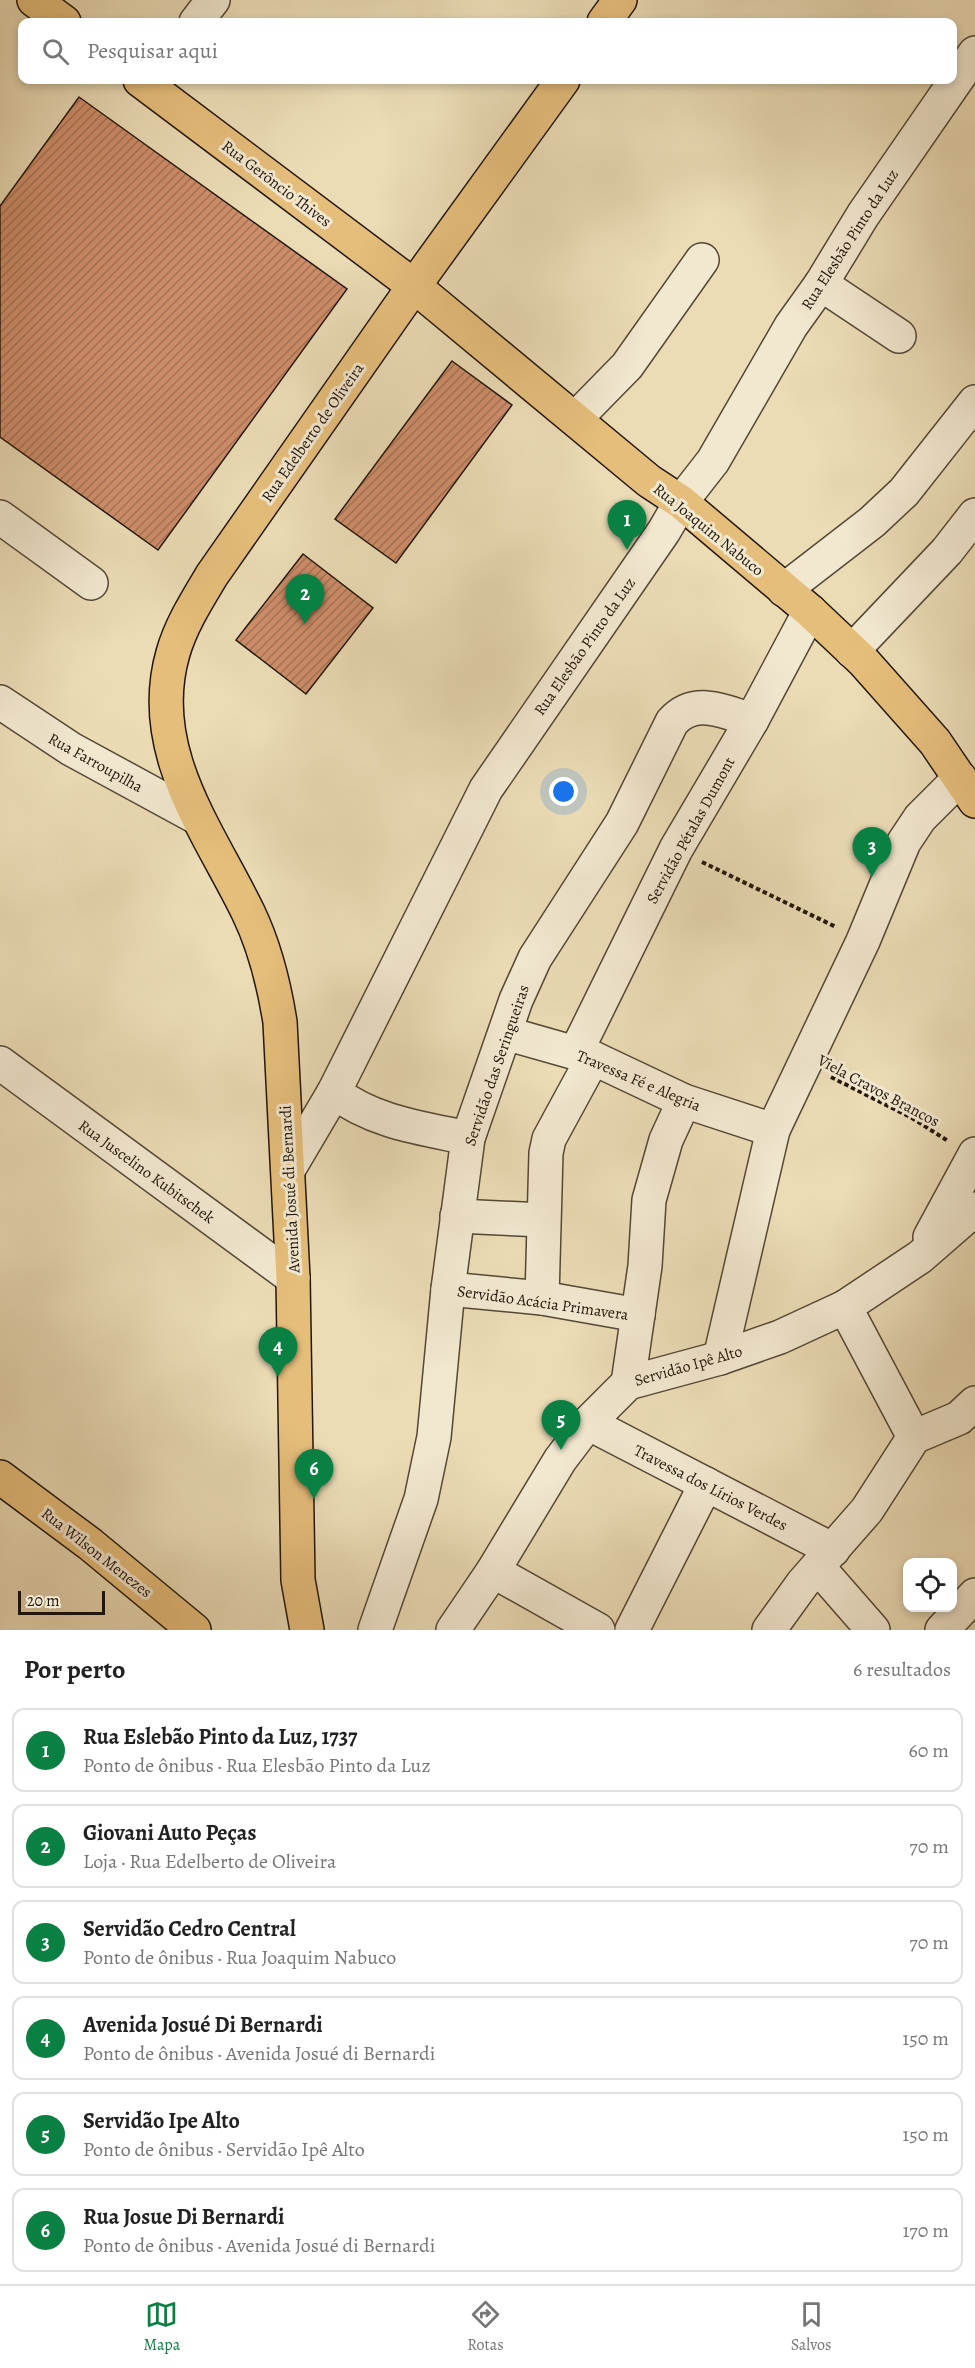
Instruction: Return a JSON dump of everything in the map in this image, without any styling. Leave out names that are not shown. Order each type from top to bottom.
[{"type":"main road","points":[[34,0],[59,18]]},
{"type":"main road","points":[[607,18],[620,0]]},
{"type":"main road","name":"Rua Gerôncio Thives","points":[[148,84],[414,286]]},
{"type":"main road","name":"Rua Edelberto de Oliveira","points":[[196,817],[172,756],[166,721],[167,684],[173,653],[185,621],[212,575],[414,286],[560,84]]},
{"type":"main road","name":"Rua Joaquim Nabuco","points":[[414,286],[576,418],[649,481],[681,502],[810,611],[904,705],[968,789]]},
{"type":"main road","name":"Avenida Josué di Bernardi","points":[[196,817],[249,913],[263,948],[274,986],[280,1022],[293,1278],[298,1580],[307,1630]]},
{"type":"main road","name":"Rua Wilson Menezes","points":[[0,1478],[90,1544],[194,1630]]},
{"type":"main road","name":"Avenida Josué di Bernardi","points":[[286,1630],[298,1580]]},
{"type":"street","points":[[199,18],[213,0]]},
{"type":"street","name":"Rua Elesbão Pinto da Luz","points":[[957,80],[975,54]]},
{"type":"street","name":"Rua Elesbão Pinto da Luz","points":[[288,1170],[334,1092],[486,789],[664,531],[681,502],[712,461],[791,326],[821,284],[863,215],[954,84]]},
{"type":"street","points":[[576,418],[627,366],[650,337],[702,260]]},
{"type":"street","points":[[821,284],[899,336]]},
{"type":"street","points":[[784,590],[872,522],[904,492],[975,402]]},
{"type":"street","points":[[852,651],[947,551],[975,515]]},
{"type":"street","points":[[0,517],[92,583]]},
{"type":"street","name":"Servidão Pétalas Dumont","points":[[542,1298],[543,1220],[549,1139],[676,849],[752,720],[810,611]]},
{"type":"street","name":"Rua Farroupilha","points":[[0,702],[71,749],[196,817]]},
{"type":"street","name":"Servidão das Seringueiras","points":[[375,1630],[422,1499],[435,1437],[448,1288],[468,1138],[505,1033],[535,958],[622,823],[672,722],[683,712],[700,707],[752,720]]},
{"type":"street","points":[[720,1358],[773,1130],[863,941],[904,842],[920,818],[968,789]]},
{"type":"street","name":"Travessa Fé e Alegria","points":[[505,1033],[585,1055],[684,1101],[773,1130]]},
{"type":"street","name":"Rua Juscelino Kubitschek","points":[[0,1063],[293,1278]]},
{"type":"street","points":[[334,1092],[355,1108],[380,1118],[468,1138]]},
{"type":"street","points":[[628,1383],[639,1315],[649,1200],[666,1140],[684,1101]]},
{"type":"street","points":[[920,1257],[974,1156]]},
{"type":"street","name":"Servidão Ipê Alto","points":[[453,1630],[493,1571],[560,1460],[588,1423],[628,1383],[720,1358],[780,1337],[845,1306],[920,1257],[975,1209]]},
{"type":"street","points":[[458,1216],[543,1220]]},
{"type":"street","name":"Servidão Acácia Primavera","points":[[448,1288],[542,1298],[639,1315]]},
{"type":"street","points":[[845,1306],[914,1437]]},
{"type":"street","points":[[769,1630],[803,1583],[867,1510],[914,1437],[959,1418],[975,1403]]},
{"type":"street","name":"Travessa dos Lírios Verdes","points":[[588,1423],[706,1484],[826,1558],[873,1630]]},
{"type":"street","points":[[632,1630],[706,1484]]},
{"type":"street","points":[[493,1571],[598,1630]]},
{"type":"street","points":[[942,1630],[975,1595]]},
{"type":"path","points":[[676,849],[863,941]]},
{"type":"path","name":"Viela Cravos Brancos","points":[[804,1064],[927,1126],[974,1156]]},
{"type":"building","points":[[79,97],[347,289],[158,550],[0,437],[0,206]]},
{"type":"building","points":[[452,361],[512,405],[396,563],[335,519]]},
{"type":"building","points":[[303,554],[373,608],[306,694],[236,640]]},
{"type":"place","name":"Rua Eslebão Pinto da Luz, 1737","points":[[627,550]]},
{"type":"place","name":"Giovani Auto Peças","points":[[305,624]]},
{"type":"place","name":"Servidão Cedro Central","points":[[872,877]]},
{"type":"place","name":"Avenida Josué Di Bernardi","points":[[278,1377]]},
{"type":"place","name":"Servidão Ipe Alto","points":[[561,1450]]},
{"type":"place","name":"Rua Josue Di Bernardi","points":[[314,1499]]}]
